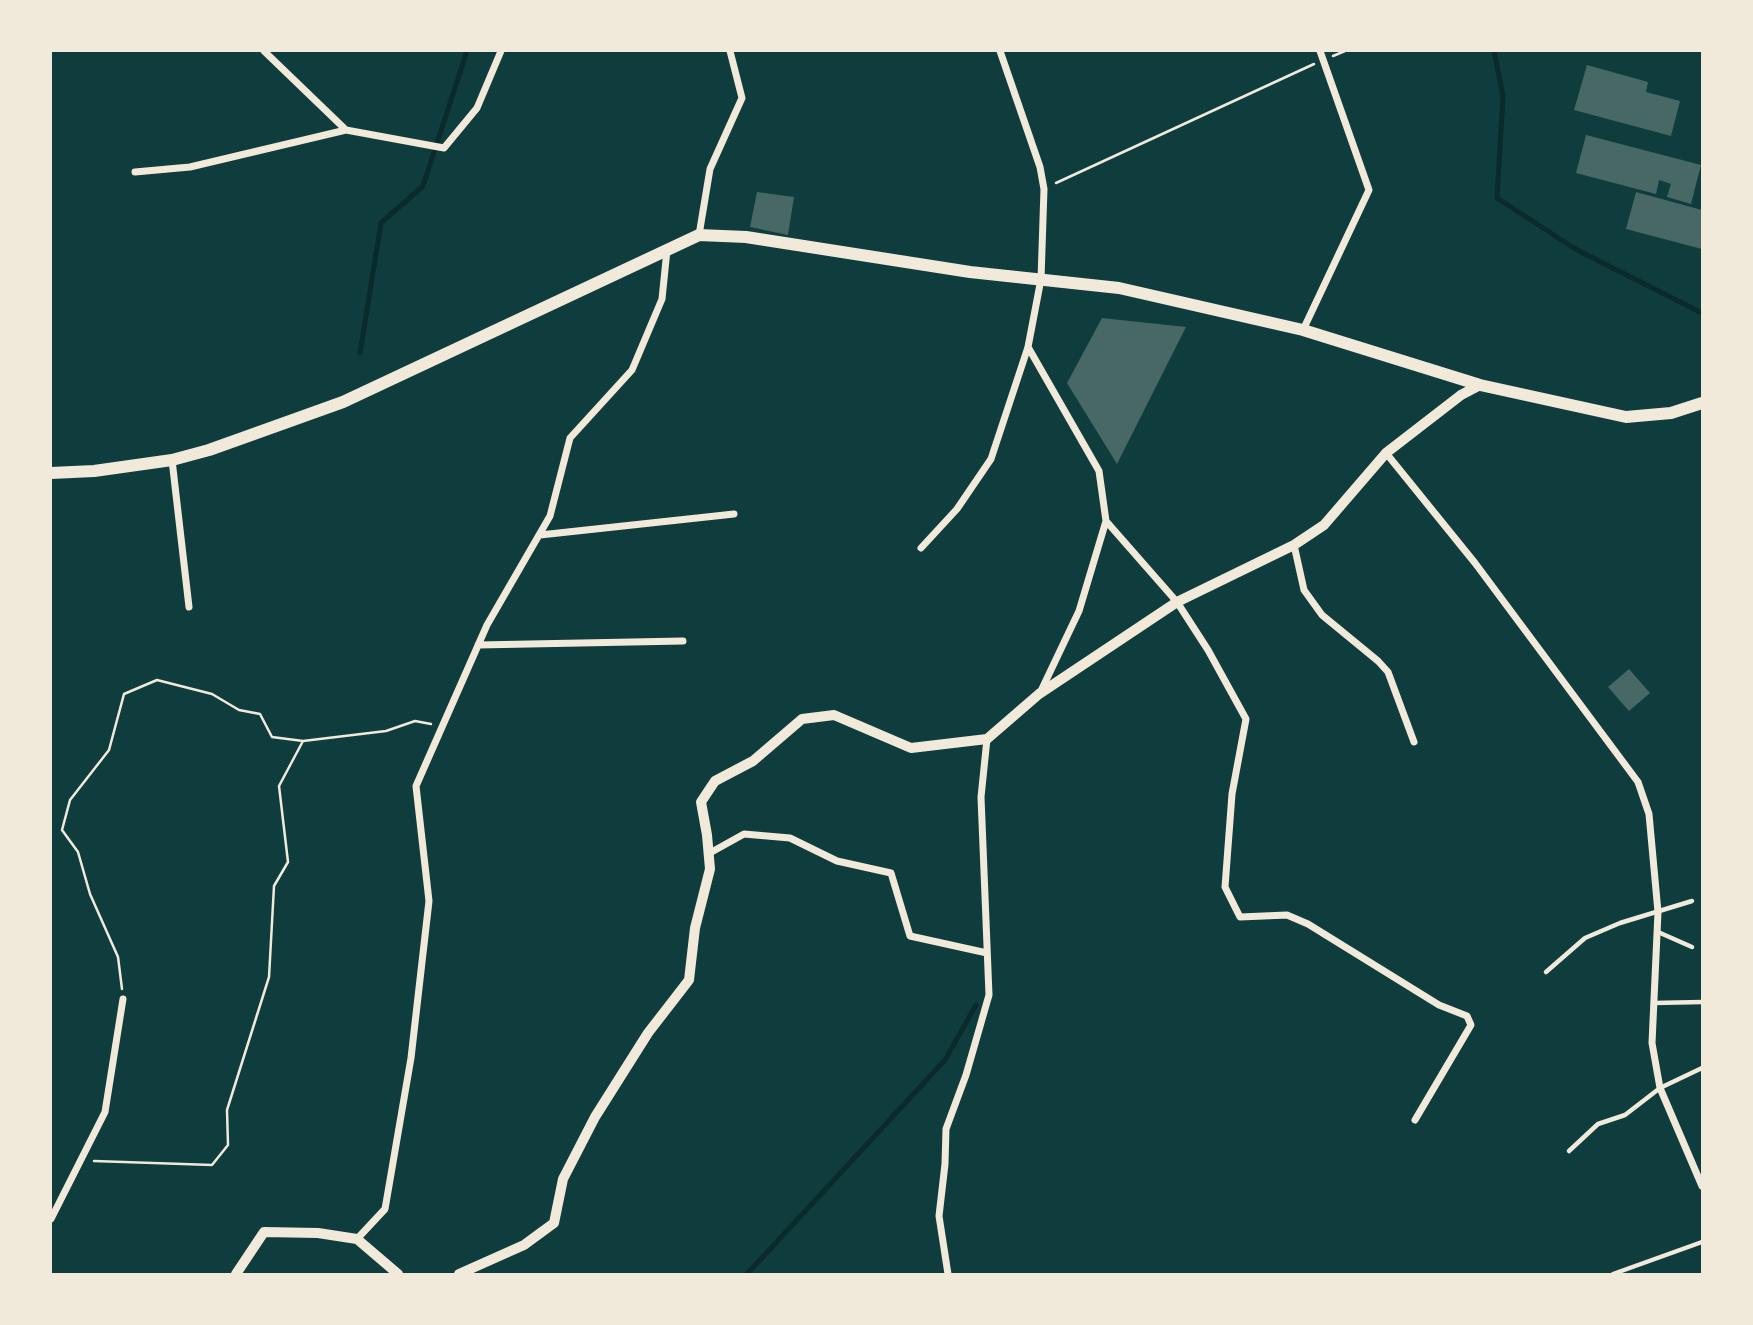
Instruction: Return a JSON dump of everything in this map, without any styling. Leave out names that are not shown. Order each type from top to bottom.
[{"type":"main road","points":[[51,473],[94,471],[172,460],[209,450],[343,401],[699,235],[746,237],[970,272],[1119,288],[1303,330],[1480,385],[1626,416],[1671,413],[1702,403]]},
{"type":"street","points":[[264,51],[346,130]]},
{"type":"street","points":[[135,172],[190,167],[346,130],[443,148],[477,108],[502,51]]},
{"type":"street","points":[[699,235],[710,169],[742,98],[730,51]]},
{"type":"street","points":[[921,548],[957,509],[991,459],[1028,347],[1041,279],[1044,189],[1040,167],[1000,51]]},
{"type":"street","points":[[1303,330],[1369,190],[1320,51]]},
{"type":"street","points":[[357,1239],[385,1209],[411,1058],[429,901],[416,786],[487,625],[550,516],[570,438],[632,370],[662,299],[668,249]]},
{"type":"street","points":[[1028,347],[1099,471],[1106,521],[1079,611],[1039,694]]},
{"type":"street","points":[[459,1274],[524,1245],[554,1223],[563,1179],[595,1117],[648,1034],[689,980],[695,928],[710,869],[701,802],[715,780],[754,761],[802,719],[834,715],[911,748],[986,739],[1039,694],[1177,602],[1294,545],[1324,525],[1386,453],[1461,395],[1480,385]]},
{"type":"street","points":[[1386,453],[1475,563],[1638,782],[1649,814],[1658,912],[1652,1043],[1660,1087],[1702,1186]]},
{"type":"street","points":[[172,460],[189,607]]},
{"type":"street","points":[[540,535],[734,514]]},
{"type":"street","points":[[1106,521],[1177,602],[1208,650],[1246,719],[1232,794],[1225,887],[1240,917],[1287,915],[1308,924],[1439,1004],[1467,1016],[1471,1026],[1415,1120]]},
{"type":"street","points":[[1294,545],[1304,590],[1322,615],[1388,672],[1414,742]]},
{"type":"street","points":[[478,645],[683,641]]},
{"type":"street","points":[[948,1274],[939,1216],[946,1129],[966,1074],[989,995],[981,797],[986,739]]},
{"type":"street","points":[[708,854],[744,834],[790,838],[838,860],[891,873],[910,936],[987,953]]},
{"type":"street","points":[[51,1219],[105,1112],[123,999]]},
{"type":"street","points":[[236,1274],[264,1232],[318,1233],[357,1239],[398,1274]]},
{"type":"lane","points":[[1546,972],[1585,938],[1620,923],[1692,901]]},
{"type":"lane","points":[[1658,932],[1692,947]]},
{"type":"lane","points":[[1654,1003],[1702,1002]]},
{"type":"lane","points":[[1569,1152],[1598,1124],[1625,1115],[1660,1087],[1702,1068]]},
{"type":"lane","points":[[1613,1274],[1702,1242]]},
{"type":"path","points":[[1044,189],[1345,51]]},
{"type":"path","points":[[123,999],[118,957],[90,894],[78,852],[62,830],[70,800],[108,750],[124,694],[157,680],[212,694],[239,710],[260,714],[272,737],[303,741],[386,731],[415,721],[442,726]]},
{"type":"path","points":[[81,1160],[212,1165],[228,1145],[227,1110],[269,976],[274,886],[288,862],[279,786],[303,741]]},
{"type":"building","points":[[1587,65],[1648,82],[1646,92],[1680,101],[1671,136],[1574,110]]},
{"type":"building","points":[[1586,135],[1701,165],[1691,204],[1667,197],[1671,184],[1659,180],[1656,194],[1576,173]]},
{"type":"building","points":[[757,192],[794,197],[788,235],[750,227]]},
{"type":"building","points":[[1636,192],[1702,210],[1702,249],[1626,229]]},
{"type":"building","points":[[1102,318],[1186,327],[1117,464],[1067,383]]},
{"type":"building","points":[[1629,669],[1650,693],[1629,711],[1608,687]]},
{"type":"waterway","points":[[360,353],[381,223],[423,186],[467,51]]},
{"type":"waterway","points":[[1494,51],[1503,96],[1497,198],[1577,250],[1702,313]]},
{"type":"waterway","points":[[747,1274],[945,1060],[976,1005]]}]
